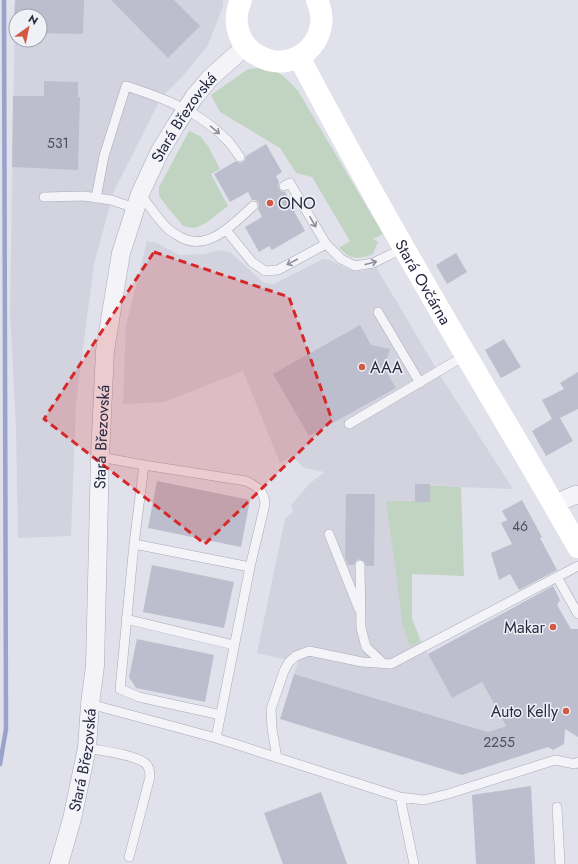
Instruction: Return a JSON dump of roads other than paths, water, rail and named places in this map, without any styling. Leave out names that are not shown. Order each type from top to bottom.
[{"type":"main road","points":[[241,0],[236,21],[239,34],[246,46],[256,55],[273,61],[286,61],[299,57],[307,52],[313,45],[320,33],[322,24],[322,14],[317,0]]},
{"type":"main road","name":"Stará Ovčárna","points":[[299,57],[328,113],[404,248],[578,547]]},
{"type":"street","name":"Stará Březovská","points":[[58,864],[72,819],[87,748],[90,704],[95,666],[100,457],[105,351],[121,253],[138,201],[159,153],[185,109],[210,78],[246,46]]},
{"type":"street","points":[[554,504],[575,494],[578,495]]},
{"type":"lane","points":[[96,198],[104,156],[126,86],[161,98],[197,116],[214,128],[240,157]]},
{"type":"lane","points":[[284,186],[290,183],[326,244],[341,259],[356,266],[373,263],[404,248]]},
{"type":"lane","points":[[44,197],[84,196],[111,200],[138,201],[168,229],[182,239],[195,242],[205,241],[226,230],[253,206]]},
{"type":"lane","points":[[226,230],[252,262],[265,271],[278,270],[326,244]]},
{"type":"lane","points":[[378,312],[420,383]]},
{"type":"lane","points":[[349,424],[466,355]]},
{"type":"lane","points":[[100,457],[246,481],[255,485],[264,496],[265,504],[250,567],[216,738]]},
{"type":"lane","points":[[144,465],[134,544],[120,689],[139,697],[221,715]]},
{"type":"lane","points":[[329,534],[361,614]]},
{"type":"lane","points":[[134,544],[250,567]]},
{"type":"lane","points":[[360,566],[361,628],[366,647],[383,663]]},
{"type":"lane","points":[[277,758],[272,729],[271,709],[284,671],[289,662],[296,656],[309,651],[362,662],[391,664],[578,566]]},
{"type":"lane","points":[[557,578],[578,614]]},
{"type":"lane","points":[[126,619],[234,645]]},
{"type":"lane","points":[[90,704],[216,738],[400,796],[424,800],[448,794],[555,760],[575,764],[578,762]]},
{"type":"lane","points":[[87,748],[137,759],[146,763],[150,770],[150,777],[129,857]]},
{"type":"lane","points":[[400,796],[414,864]]},
{"type":"lane","points":[[557,807],[560,864]]},
{"type":"waterway","points":[[0,764],[6,729],[4,0]]},
{"type":"place","name":"ONO","points":[[270,203]]},
{"type":"place","name":"AAA","points":[[362,367]]},
{"type":"place","name":"Makar","points":[[553,627]]},
{"type":"place","name":"Auto Kelly","points":[[566,711]]}]
